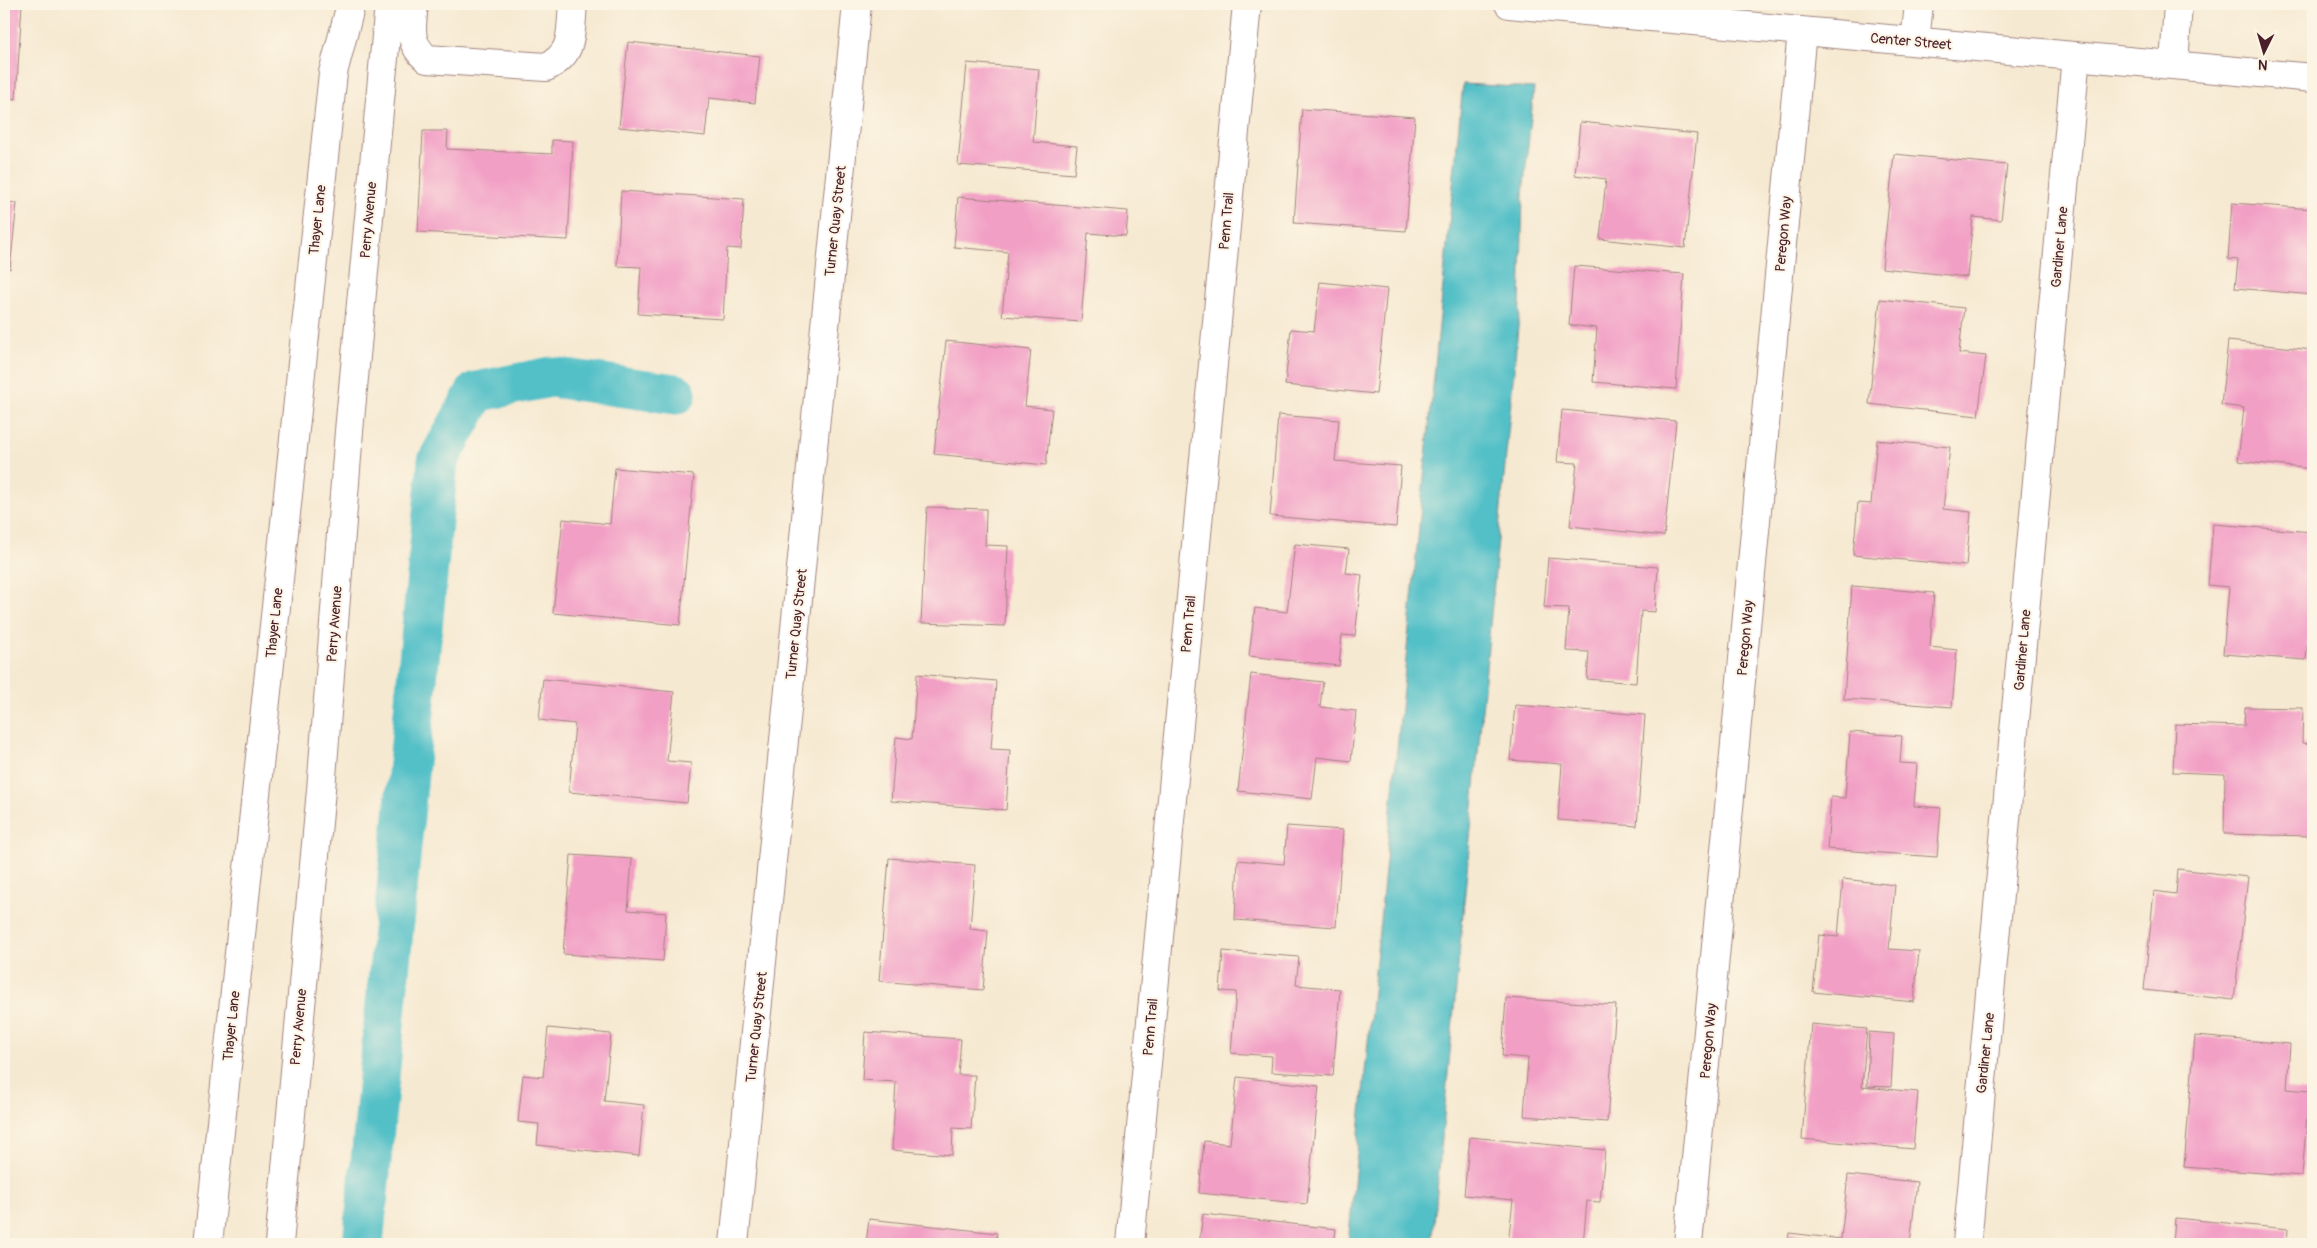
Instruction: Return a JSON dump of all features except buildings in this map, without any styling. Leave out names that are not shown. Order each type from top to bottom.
[{"type":"street","name":"Thayer Lane","points":[[208,1244],[333,73],[351,4]]},
{"type":"street","name":"Perry Avenue","points":[[278,1244],[321,790],[364,264],[389,4]]},
{"type":"street","points":[[414,4],[411,33],[417,50],[427,59],[546,67],[560,61],[568,50],[573,4]]},
{"type":"street","name":"Turner Quay Street","points":[[734,1244],[857,4]]},
{"type":"street","name":"Penn Trail","points":[[1130,1244],[1247,4]]},
{"type":"street","name":"Center Street","points":[[1509,4],[1612,9],[1802,31],[2313,78]]},
{"type":"street","points":[[1915,41],[1919,4]]},
{"type":"street","points":[[2174,65],[2178,4]]},
{"type":"street","name":"Peregon Way","points":[[1688,1244],[1802,31]]},
{"type":"street","name":"Gardiner Lane","points":[[1967,1244],[2076,56]]},
{"type":"water","points":[[1463,84],[1534,88],[1523,194],[1520,305],[1432,1244],[1348,1244]]},
{"type":"waterway","points":[[363,1244],[438,461],[476,392],[551,377],[676,394]]}]
